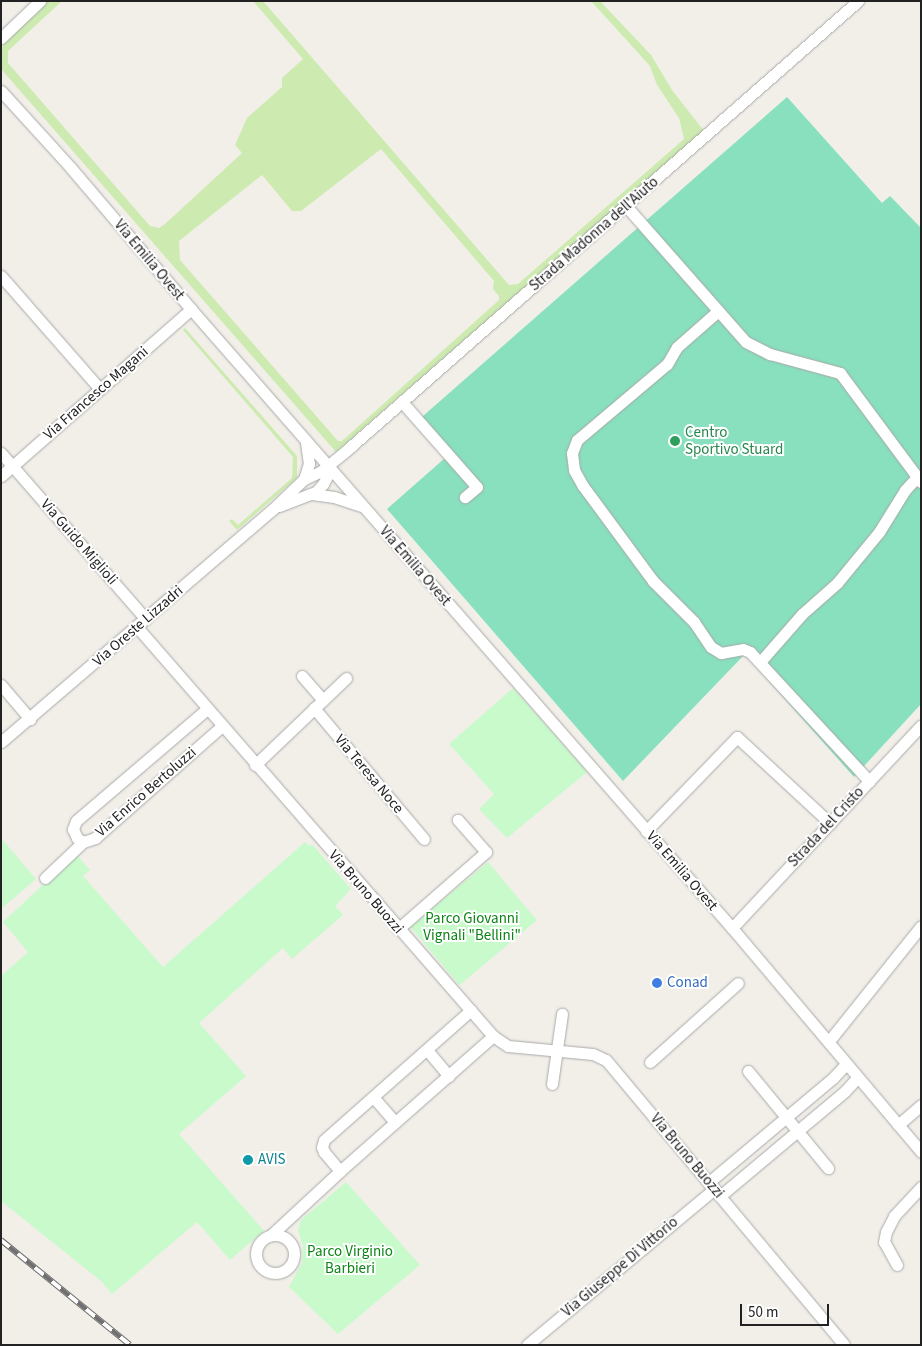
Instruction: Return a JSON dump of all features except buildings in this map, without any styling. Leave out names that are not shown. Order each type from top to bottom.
[{"type":"street","points":[[1,38],[40,1]]},
{"type":"street","name":"Strada Madonna dell'Aiuto","points":[[330,468],[402,402],[858,1]]},
{"type":"street","name":"Via Emilia Ovest","points":[[1,91],[71,168],[191,309],[732,928],[829,1041],[845,1065],[921,1152]]},
{"type":"street","points":[[626,206],[746,342],[758,350],[840,373],[919,480],[905,490],[877,536],[836,583],[802,614],[760,662]]},
{"type":"street","points":[[1,276],[100,389]]},
{"type":"street","name":"Via Francesco Magani","points":[[1,476],[191,309]]},
{"type":"street","points":[[718,311],[677,347],[667,364],[578,440],[573,446],[572,458],[577,478],[653,581],[689,616],[711,647],[721,653],[745,650],[760,662],[869,781]]},
{"type":"street","points":[[402,402],[477,487],[466,497]]},
{"type":"street","points":[[304,478],[309,464],[306,440]]},
{"type":"street","points":[[1,453],[12,466]]},
{"type":"street","name":"Via Guido Miglioli","points":[[12,466],[141,623]]},
{"type":"street","points":[[312,494],[321,487],[330,468]]},
{"type":"street","name":"Via Oreste Lizzadri","points":[[1,742],[273,509],[304,478],[330,468]]},
{"type":"street","name":"Via Oreste Lizzadri","points":[[273,509],[296,498],[312,494],[339,498],[368,512]]},
{"type":"street","name":"Via Bruno Buozzi","points":[[141,623],[207,709],[398,929],[494,1036],[508,1046],[598,1055],[606,1060],[844,1345]]},
{"type":"street","name":"Via Teresa Noce","points":[[302,676],[319,704],[424,839]]},
{"type":"street","points":[[255,765],[346,678]]},
{"type":"street","points":[[1,685],[30,719]]},
{"type":"street","name":"Via Enrico Bertoluzzi","points":[[207,709],[76,821],[73,829],[74,834],[83,842],[95,838],[222,726]]},
{"type":"street","name":"Strada del Cristo","points":[[732,928],[921,725]]},
{"type":"street","points":[[646,831],[737,737],[830,823]]},
{"type":"street","points":[[398,929],[486,852],[458,820]]},
{"type":"street","points":[[45,878],[83,842]]},
{"type":"street","points":[[829,1041],[921,926]]},
{"type":"street","points":[[650,1062],[738,982]]},
{"type":"street","points":[[340,1171],[324,1152],[322,1147],[324,1140],[374,1098],[471,1010]]},
{"type":"street","points":[[552,1084],[562,1014]]},
{"type":"street","points":[[292,1216],[288,1240],[294,1251],[292,1262],[284,1271],[272,1273],[260,1266],[256,1254],[260,1242],[272,1235],[292,1216],[340,1171],[494,1036]]},
{"type":"street","points":[[427,1050],[449,1076]]},
{"type":"street","points":[[714,1189],[786,1118],[845,1065]]},
{"type":"street","points":[[748,1071],[828,1168]]},
{"type":"street","points":[[714,1189],[797,1131],[857,1078]]},
{"type":"street","points":[[374,1098],[395,1122]]},
{"type":"street","points":[[898,1125],[921,1105]]},
{"type":"street","points":[[897,1264],[884,1242],[886,1232],[894,1216],[921,1187]]},
{"type":"street","name":"Via Giuseppe Di Vittorio","points":[[527,1345],[714,1189]]},
{"type":"street","points":[[272,1235],[288,1240]]},
{"type":"green space","points":[[47,1],[62,1],[8,51],[8,63],[150,226],[159,228],[242,153],[235,145],[247,118],[282,87],[282,78],[303,59],[253,1],[263,1],[509,285],[518,284],[684,139],[679,118],[657,85],[650,66],[591,1],[600,1],[651,55],[672,90],[704,131],[336,452],[1,69],[1,47]],"holes":[[[381,149],[494,281],[493,289],[499,296],[499,300],[342,441],[338,441],[180,260],[179,241],[262,175],[292,211],[301,211]]]},
{"type":"green space","name":"Centro Sportivo Stuard","points":[[787,97],[882,203],[890,196],[921,228],[921,704],[854,777],[745,654],[623,781],[387,509],[445,458],[415,423]]},
{"type":"green space","points":[[185,328],[297,456],[297,478],[237,530],[229,521],[232,519],[238,525],[292,478],[293,457],[183,330]]},
{"type":"green space","points":[[513,688],[587,772],[507,838],[479,809],[494,794],[449,744]]},
{"type":"green space","points":[[1,838],[36,879],[1,909]]},
{"type":"green space","points":[[305,842],[309,846],[312,844],[351,889],[335,906],[343,915],[292,959],[283,948],[199,1023],[246,1076],[179,1134],[264,1231],[230,1260],[197,1222],[112,1294],[101,1281],[1,1201],[1,976],[28,952],[3,922],[76,854],[90,870],[83,876],[163,967]]},
{"type":"green space","name":"Parco Giovanni Vignali \"Bellini\"","points":[[488,862],[537,920],[459,985],[411,927]]},
{"type":"green space","name":"Parco Virginio Barbieri","points":[[346,1182],[420,1265],[338,1334],[289,1287],[302,1263],[303,1246],[298,1230],[301,1220]]},
{"type":"railway","points":[[1,1240],[130,1345]]},
{"type":"place","name":"Centro Sportivo Stuard","points":[[675,441]]},
{"type":"place","name":"Conad","points":[[657,983]]},
{"type":"place","name":"AVIS","points":[[248,1160]]}]
